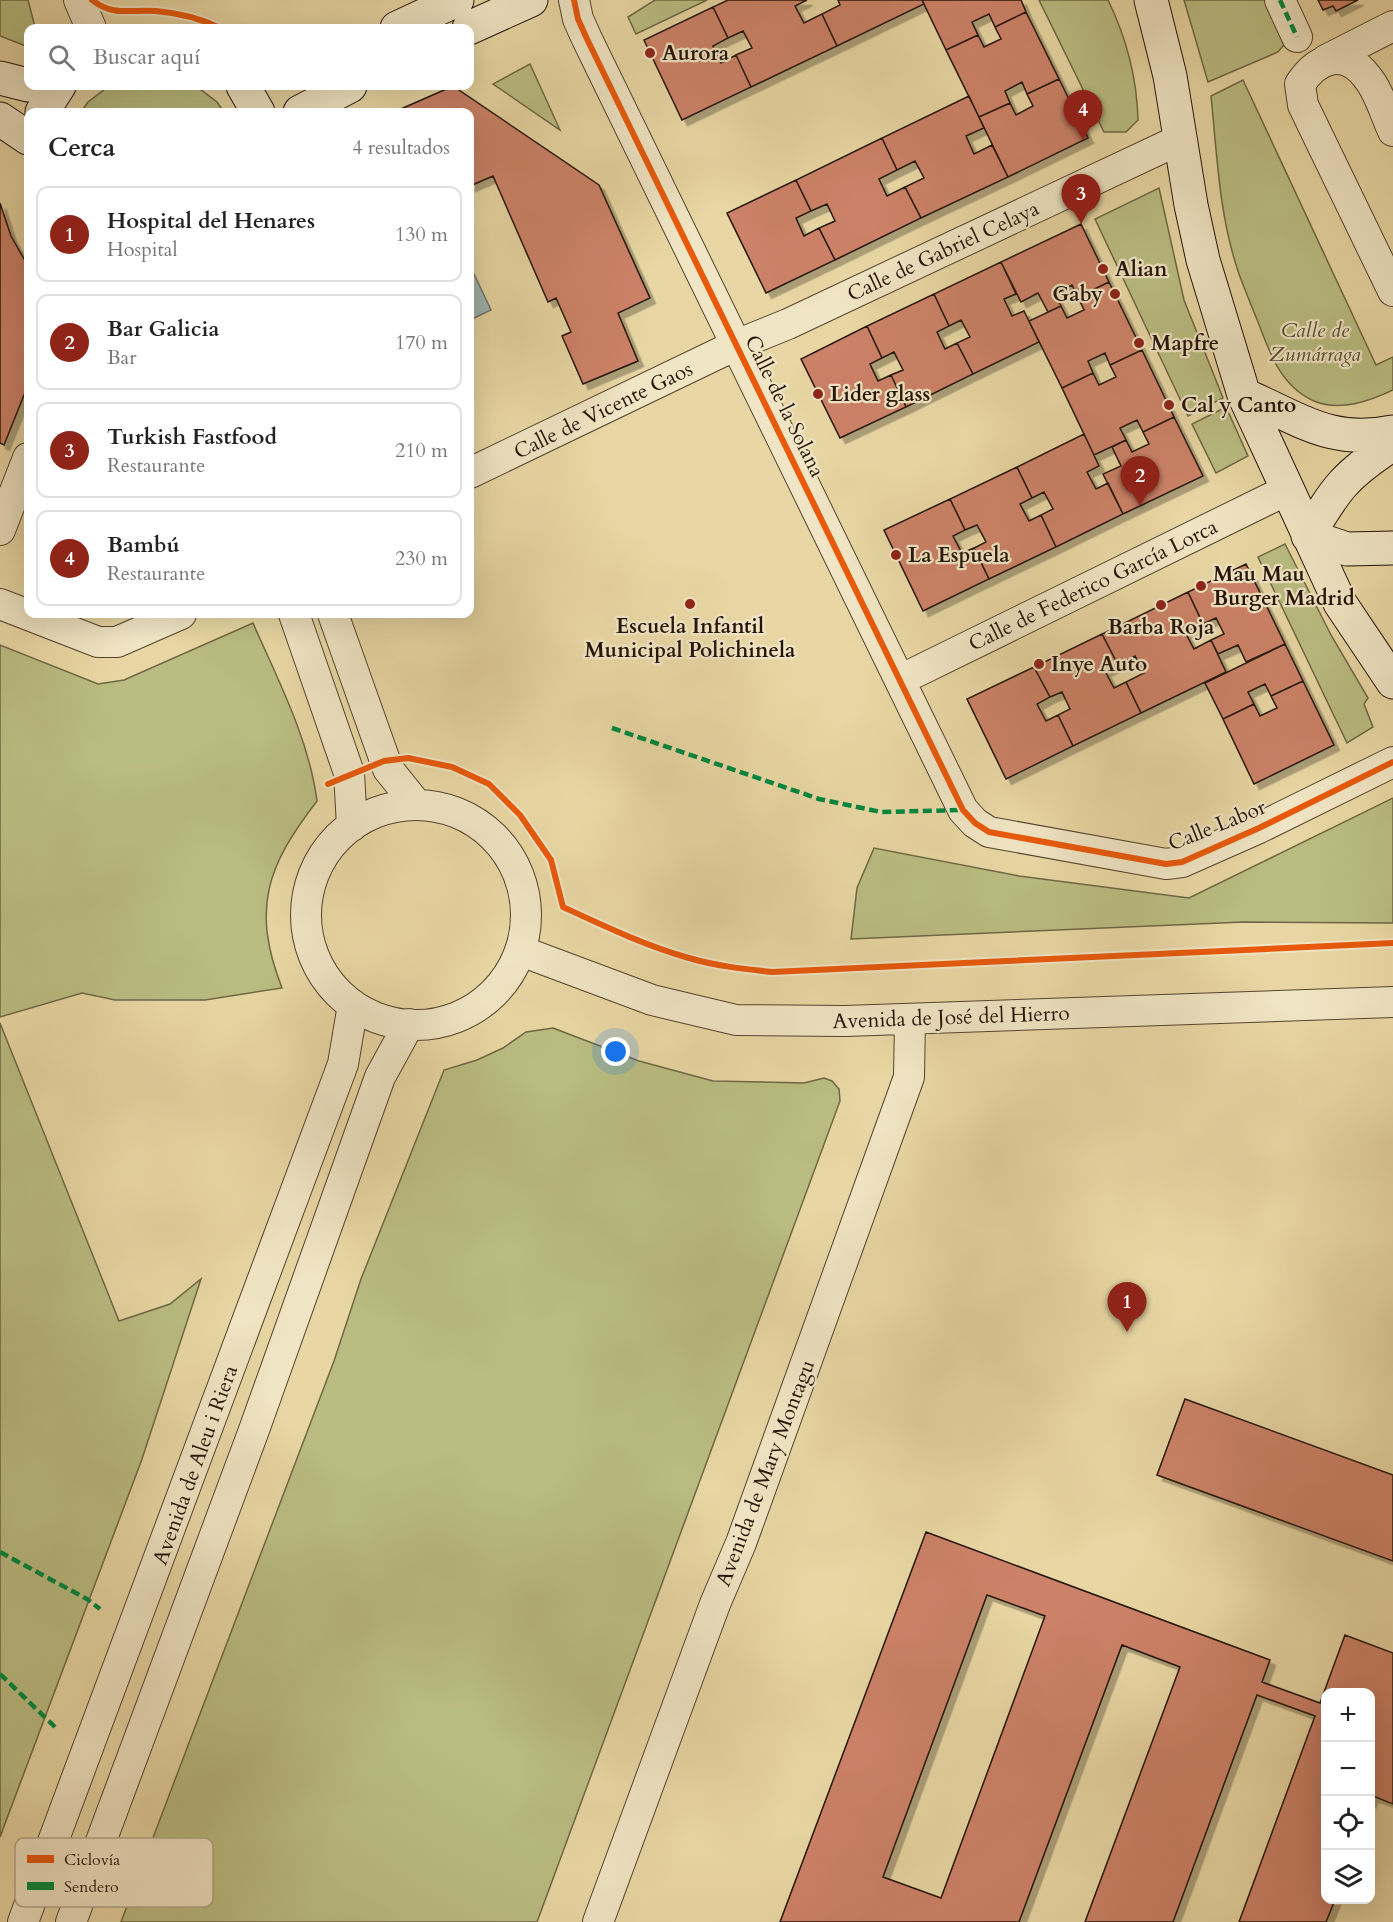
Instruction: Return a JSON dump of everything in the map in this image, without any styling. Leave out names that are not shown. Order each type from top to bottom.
[{"type":"street","points":[[79,0],[89,24]]},
{"type":"street","points":[[405,24],[457,0]]},
{"type":"street","points":[[474,26],[531,0]]},
{"type":"street","name":"Calle de la Solana","points":[[574,0],[578,19],[736,345],[963,810],[975,823]]},
{"type":"street","points":[[1151,0],[1163,40],[1191,205],[1203,260],[1244,395],[1340,603],[1393,682]]},
{"type":"street","points":[[1280,0],[1297,36]]},
{"type":"street","points":[[1393,26],[1312,67],[1300,84],[1303,105],[1393,291]]},
{"type":"street","points":[[1329,60],[1350,60],[1368,77],[1393,131]]},
{"type":"street","points":[[0,78],[24,86]]},
{"type":"street","points":[[245,90],[256,108]]},
{"type":"street","points":[[308,108],[342,90]]},
{"type":"street","points":[[0,119],[24,135]]},
{"type":"street","name":"Calle de Gabriel Celaya","points":[[736,345],[788,324],[1181,139]]},
{"type":"street","name":"Calle de Vicente Gaos","points":[[474,471],[736,345]]},
{"type":"street","points":[[1244,395],[1332,434],[1353,437],[1393,432]]},
{"type":"street","points":[[1308,536],[1333,493],[1346,478],[1393,444]]},
{"type":"street","points":[[0,530],[24,468]]},
{"type":"street","name":"Calle de Federico García Lorca","points":[[900,680],[1287,490]]},
{"type":"street","points":[[1308,536],[1347,549],[1393,548]]},
{"type":"street","points":[[0,604],[24,613]]},
{"type":"street","points":[[36,618],[98,642],[117,642],[172,618]]},
{"type":"street","points":[[295,618],[349,773],[352,826]]},
{"type":"street","points":[[334,618],[384,761],[399,787],[417,805]]},
{"type":"street","name":"Calle Labor","points":[[975,823],[989,832],[1147,862],[1166,864],[1182,862],[1258,828],[1393,762]]},
{"type":"street","points":[[417,805],[448,810],[476,822],[507,851],[517,869],[527,910],[521,951],[510,972],[496,991],[477,1006],[445,1020],[409,1024],[371,1015],[353,1005],[324,975],[312,946],[307,918],[309,892],[318,866],[327,851],[352,826],[383,810],[417,805]]},
{"type":"street","name":"Avenida de José del Hierro","points":[[521,951],[652,1000],[736,1020],[910,1019],[1393,1002]]},
{"type":"street","name":"Avenida de Aleu i Riera","points":[[54,1838],[343,1064],[353,1005]]},
{"type":"street","name":"Avenida de Mary Montagu","points":[[598,1922],[715,1604],[741,1542],[909,1077],[910,1019]]},
{"type":"street","name":"Avenida de Aleu i Riera","points":[[102,1838],[254,1430],[380,1077],[409,1024]]},
{"type":"street","name":"Avenida de Aleu i Riera","points":[[23,1922],[29,1907]]},
{"type":"street","name":"Avenida de Aleu i Riera","points":[[71,1922],[77,1907]]},
{"type":"green space","points":[[0,0],[28,0],[34,24],[24,24],[24,45],[0,36]]},
{"type":"green space","points":[[655,0],[707,0],[636,34],[628,17]]},
{"type":"green space","points":[[1039,0],[1108,0],[1125,43],[1133,74],[1138,120],[1126,132],[1104,132]]},
{"type":"green space","points":[[1184,0],[1271,0],[1288,40],[1278,52],[1208,82]]},
{"type":"green space","points":[[530,64],[560,130],[493,84]]},
{"type":"green space","name":"Calle de Zumárraga","points":[[1243,80],[1376,365],[1393,357],[1393,390],[1355,404],[1324,404],[1303,395],[1293,387],[1272,357],[1232,250],[1217,162],[1211,96]]},
{"type":"green space","points":[[104,90],[201,90],[221,108],[84,108]]},
{"type":"green space","points":[[1159,188],[1184,300],[1223,398],[1188,416],[1095,219]]},
{"type":"green space","points":[[1226,407],[1248,456],[1216,473],[1192,424]]},
{"type":"green space","points":[[1285,544],[1331,635],[1368,698],[1364,704],[1373,727],[1347,743],[1258,557]]},
{"type":"green space","points":[[253,623],[300,732],[317,801],[286,846],[269,889],[266,911],[267,934],[282,988],[205,1000],[115,1000],[82,993],[0,1017],[0,645],[98,684],[124,680]]},
{"type":"green space","points":[[1393,798],[1393,923],[1244,922],[851,939],[857,888],[874,848],[1019,876],[1189,898]]},
{"type":"green space","points":[[0,1023],[119,1321],[170,1304],[201,1279],[142,1459],[0,1837]]},
{"type":"green space","points":[[553,1028],[639,1061],[713,1081],[804,1083],[824,1078],[832,1081],[839,1089],[840,1101],[537,1922],[121,1922],[127,1907],[213,1907],[213,1838],[153,1838],[334,1361],[361,1279],[444,1070],[477,1060],[503,1048],[526,1032]]},
{"type":"water","points":[[474,274],[491,310],[474,318]]},
{"type":"building","points":[[728,0],[807,0],[795,6],[804,23],[822,14],[837,46],[751,87],[736,55],[752,48],[743,31],[728,38],[713,7]]},
{"type":"building","points":[[838,0],[922,0],[924,4],[837,46],[822,14],[840,5]]},
{"type":"building","points":[[922,0],[1021,0],[1026,12],[995,27],[989,14],[972,22],[978,35],[946,50]]},
{"type":"building","points":[[1318,0],[1358,0],[1336,11],[1333,6],[1323,10]]},
{"type":"building","points":[[713,7],[728,38],[713,46],[721,63],[736,55],[751,87],[682,120],[644,40]]},
{"type":"building","points":[[1026,12],[1059,79],[1027,94],[1022,82],[1005,91],[1010,103],[979,117],[946,50],[978,35],[984,47],[1001,39],[995,27]]},
{"type":"building","points":[[1059,79],[1088,138],[1008,177],[979,117],[1010,103],[1016,115],[1033,106],[1027,94]]},
{"type":"building","points":[[444,90],[459,90],[599,185],[650,298],[618,313],[638,361],[583,384],[562,336],[571,332],[556,298],[548,302],[493,176],[474,184],[474,108],[403,108]]},
{"type":"building","points":[[969,96],[984,128],[966,136],[974,154],[992,145],[1008,177],[921,218],[905,187],[924,178],[915,161],[897,170],[882,138]]},
{"type":"building","points":[[882,138],[897,170],[879,179],[887,196],[905,187],[921,218],[835,260],[819,228],[835,221],[827,204],[811,211],[796,180]]},
{"type":"building","points":[[796,180],[811,211],[796,218],[804,236],[819,228],[835,260],[766,293],[727,213]]},
{"type":"building","points":[[0,203],[11,236],[24,259],[24,395],[4,445],[0,443]]},
{"type":"building","points":[[1081,224],[1109,282],[1078,297],[1072,285],[1055,294],[1061,306],[1048,312],[1038,293],[1021,302],[1001,262]]},
{"type":"building","points":[[1001,262],[1016,294],[1004,299],[1012,316],[1024,311],[1039,342],[973,374],[957,343],[970,337],[961,320],[949,326],[934,294]]},
{"type":"building","points":[[1109,282],[1142,350],[1110,365],[1105,353],[1088,361],[1093,373],[1062,388],[1029,321],[1061,306],[1067,318],[1084,310],[1078,297]]},
{"type":"building","points":[[934,294],[949,326],[937,332],[945,349],[957,343],[973,374],[906,407],[891,375],[903,370],[894,352],[882,358],[867,326]]},
{"type":"building","points":[[867,326],[882,358],[870,364],[878,381],[891,375],[906,407],[840,438],[801,359]]},
{"type":"building","points":[[1142,350],[1174,417],[1143,432],[1137,420],[1120,428],[1126,440],[1094,455],[1062,388],[1093,373],[1099,385],[1116,377],[1110,365]]},
{"type":"building","points":[[1174,417],[1203,476],[1123,514],[1103,474],[1121,466],[1112,447],[1126,440],[1132,452],[1149,444],[1143,432]]},
{"type":"building","points":[[1084,434],[1099,466],[1087,472],[1096,489],[1108,483],[1123,514],[1056,547],[1041,515],[1053,509],[1044,492],[1032,498],[1017,467]]},
{"type":"building","points":[[1017,467],[1032,498],[1020,504],[1029,521],[1041,515],[1056,547],[989,579],[974,548],[986,542],[977,525],[965,530],[950,499]]},
{"type":"building","points":[[950,499],[965,530],[953,536],[962,553],[974,548],[989,579],[923,611],[884,530]]},
{"type":"building","points":[[1246,564],[1285,644],[1246,662],[1238,645],[1218,654],[1211,640],[1224,634],[1216,618],[1203,624],[1188,592]]},
{"type":"building","points":[[1188,592],[1203,624],[1185,632],[1194,649],[1211,640],[1226,672],[1141,713],[1126,682],[1144,673],[1135,656],[1118,665],[1102,634]]},
{"type":"building","points":[[1102,634],[1118,665],[1105,671],[1114,688],[1126,682],[1141,713],[1073,746],[1058,715],[1070,709],[1062,692],[1050,697],[1034,667]]},
{"type":"building","points":[[1285,644],[1303,681],[1271,696],[1265,684],[1248,692],[1254,704],[1223,719],[1205,683]]},
{"type":"building","points":[[1034,667],[1050,697],[1037,704],[1046,721],[1058,715],[1073,746],[1006,779],[967,699]]},
{"type":"building","points":[[1303,681],[1334,745],[1254,784],[1223,719],[1254,704],[1260,716],[1277,708],[1271,696]]},
{"type":"building","points":[[1185,1399],[1393,1475],[1393,1561],[1157,1475]]},
{"type":"building","points":[[926,1532],[1270,1660],[1262,1682],[1320,1703],[1321,1700],[1321,1904],[1333,1904],[1326,1922],[1239,1922],[1315,1716],[1257,1695],[1173,1922],[1085,1922],[1180,1667],[1122,1645],[1019,1922],[780,1922]],"holes":[[[987,1595],[1045,1616],[941,1898],[883,1877]]]},
{"type":"building","points":[[1345,1635],[1393,1653],[1393,1804],[1375,1797],[1375,1688],[1326,1688]]},
{"type":"marked path","points":[[1280,0],[1297,37]]},
{"type":"marked path","points":[[612,728],[819,799],[881,812],[963,810]]},
{"type":"marked path","points":[[0,1552],[87,1599],[100,1609]]},
{"type":"marked path","points":[[0,1674],[55,1727]]},
{"type":"cycle path","points":[[92,0],[107,9],[173,13],[210,24]]},
{"type":"cycle path","points":[[574,0],[578,19],[587,39],[963,810],[975,823],[989,832],[1166,864],[1182,862],[1259,828],[1393,762]]},
{"type":"cycle path","points":[[328,784],[384,761],[408,758],[452,767],[489,784],[520,815],[551,860],[563,907],[657,948],[699,961],[730,967],[772,972],[1393,943]]},
{"type":"place","name":"Aurora","points":[[650,53]]},
{"type":"place","name":"Bambú","points":[[1083,140]]},
{"type":"place","name":"Turkish Fastfood","points":[[1081,224]]},
{"type":"place","name":"Alian","points":[[1103,269]]},
{"type":"place","name":"Gaby","points":[[1115,294]]},
{"type":"place","name":"Mapfre","points":[[1139,343]]},
{"type":"place","name":"Lider glass","points":[[818,394]]},
{"type":"place","name":"Cal y Canto","points":[[1169,405]]},
{"type":"place","name":"Bar Galicia","points":[[1140,506]]},
{"type":"place","name":"La Espuela","points":[[896,555]]},
{"type":"place","name":"Mau Mau Burger Madrid","points":[[1201,586]]},
{"type":"place","name":"Escuela Infantil Municipal Polichinela","points":[[690,604]]},
{"type":"place","name":"Barba Roja","points":[[1161,605]]},
{"type":"place","name":"Inye Auto","points":[[1039,664]]},
{"type":"place","name":"Hospital del Henares","points":[[1127,1332]]}]
